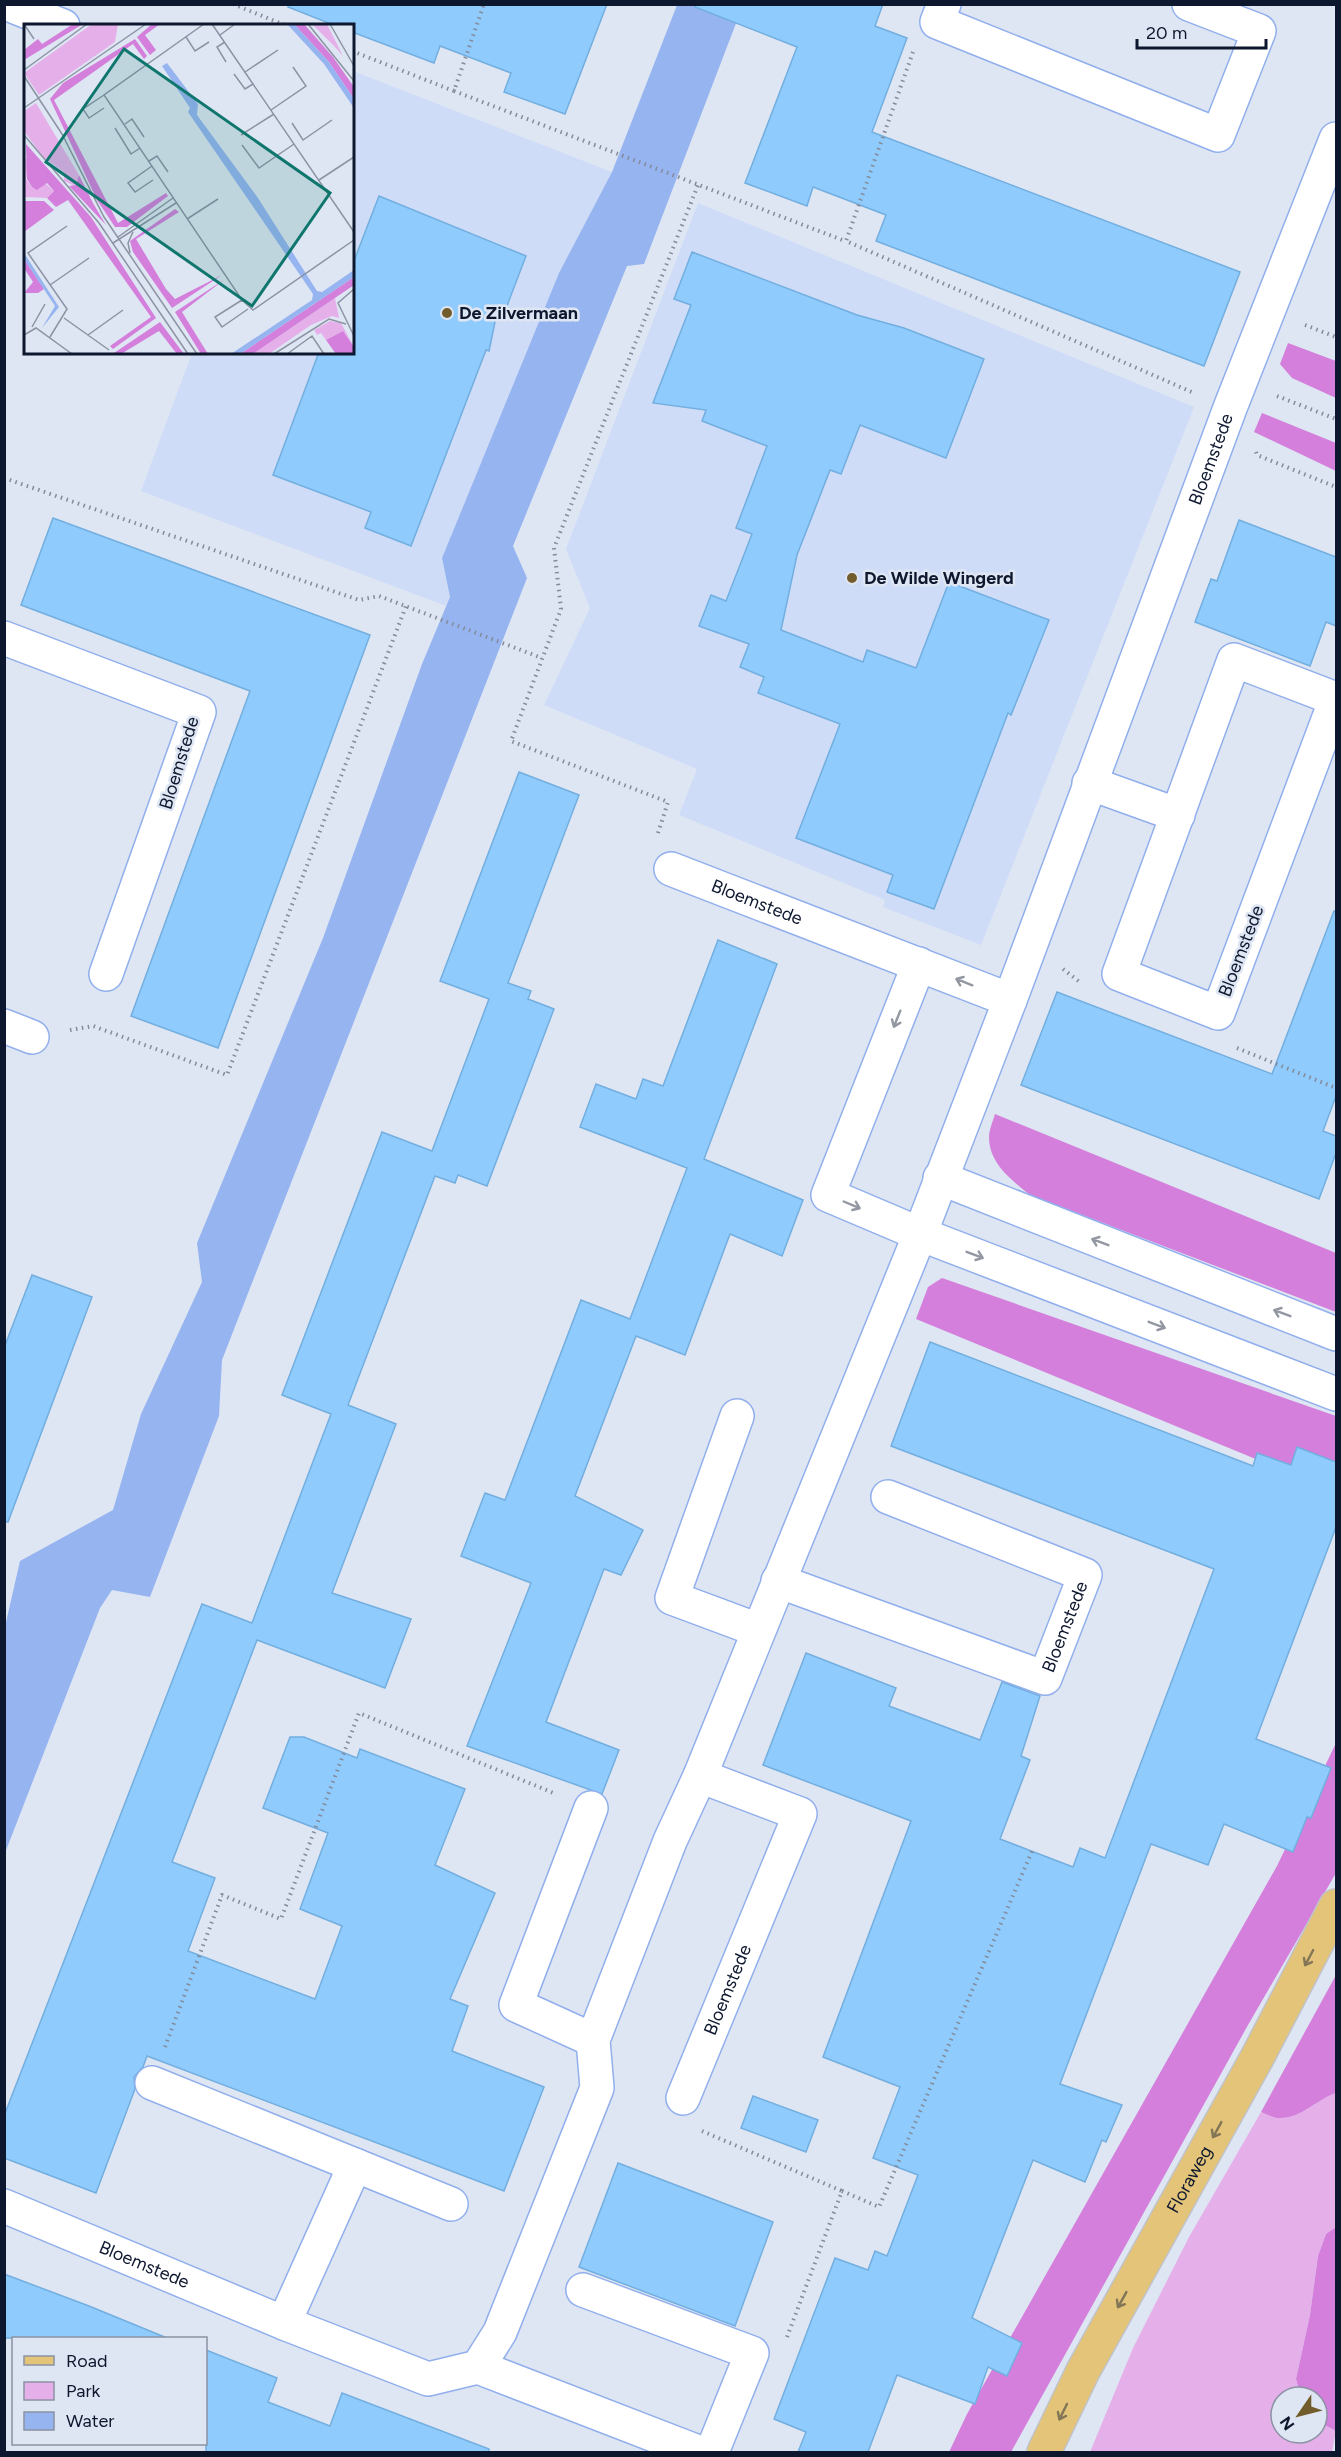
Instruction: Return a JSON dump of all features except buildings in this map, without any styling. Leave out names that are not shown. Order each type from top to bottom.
[{"type":"main road","name":"Floraweg","points":[[1044,2452],[1083,2371],[1252,2066],[1336,1906]]},
{"type":"street","points":[[944,4],[937,22],[1218,135],[1259,32],[1189,4]]},
{"type":"street","points":[[12,15],[54,24]]},
{"type":"street","name":"Bloemstede","points":[[4,2206],[428,2379],[478,2367],[500,2332],[597,2088],[593,2040],[670,1841],[700,1776],[920,1234],[1010,1000],[1235,395],[1336,139]]},
{"type":"street","name":"Bloemstede","points":[[4,638],[199,712],[106,974]]},
{"type":"street","name":"Bloemstede","points":[[1234,660],[1336,699],[1218,1012],[1119,974],[1234,660]]},
{"type":"street","points":[[1089,783],[1178,815]]},
{"type":"street","name":"Bloemstede","points":[[671,869],[1010,1000]]},
{"type":"street","points":[[919,964],[828,1195],[920,1234],[1336,1394]]},
{"type":"street","points":[[940,1178],[1336,1334]]},
{"type":"street","points":[[737,1416],[672,1598],[758,1630]]},
{"type":"street","name":"Bloemstede","points":[[778,1581],[1045,1678],[1085,1575],[888,1497]]},
{"type":"street","name":"Bloemstede","points":[[683,2098],[800,1814],[700,1776]]},
{"type":"street","points":[[591,1808],[516,2005],[593,2040]]},
{"type":"street","points":[[152,2083],[451,2204]]},
{"type":"street","points":[[284,2322],[355,2165]]},
{"type":"street","points":[[583,2290],[752,2353],[712,2452]]},
{"type":"street","points":[[478,2367],[698,2452]]},
{"type":"path","points":[[233,4],[282,24]]},
{"type":"path","points":[[454,91],[484,4]]},
{"type":"path","points":[[846,241],[914,50]]},
{"type":"path","points":[[354,52],[846,241],[1235,395],[1336,419]]},
{"type":"path","points":[[671,869],[653,848],[668,802],[511,741],[561,609],[554,548],[698,185]]},
{"type":"path","points":[[1235,395],[1245,413],[1257,455],[1336,487]]},
{"type":"path","points":[[4,478],[359,600],[379,596],[543,658]]},
{"type":"path","points":[[18,1032],[93,1026],[227,1075],[406,606]]},
{"type":"path","points":[[152,2083],[222,1895],[281,1919],[359,1713],[591,1808]]},
{"type":"path","points":[[697,2129],[879,2206],[1034,1849]]},
{"type":"path","points":[[784,2344],[842,2191]]},
{"type":"shaded area","name":"De Zilvermaan","points":[[354,71],[612,172],[559,273],[442,558],[450,597],[446,606],[141,491],[192,354],[354,354]]},
{"type":"shaded area","name":"De Wilde Wingerd","points":[[698,203],[1194,407],[981,945],[883,907],[885,900],[679,815],[697,769],[544,705],[590,608],[566,549]]},
{"type":"shaded area","points":[[1288,343],[1336,361],[1336,398],[1292,378],[1280,364]]},
{"type":"shaded area","points":[[1262,413],[1336,443],[1336,471],[1254,432]]},
{"type":"shaded area","points":[[995,1114],[1336,1253],[1336,1312],[1030,1195],[1003,1170],[993,1155],[989,1137]]},
{"type":"shaded area","points":[[942,1278],[1336,1416],[1336,1492],[916,1319],[928,1287]]},
{"type":"shaded area","points":[[1336,1743],[1336,1873],[1248,2025],[1011,2452],[949,2452],[967,2414],[1277,1866]]},
{"type":"shaded area","points":[[1336,1975],[1336,2093],[1295,2115],[1279,2118],[1261,2112]]},
{"type":"shaded area","points":[[1336,2227],[1336,2431],[1329,2427],[1329,2385],[1298,2385],[1296,2379],[1310,2315],[1318,2256],[1326,2234]]},
{"type":"green space","points":[[1336,2093],[1336,2227],[1326,2234],[1318,2256],[1310,2315],[1296,2379],[1298,2385],[1269,2385],[1269,2445],[1329,2445],[1329,2427],[1336,2431],[1332,2452],[1090,2452],[1133,2348],[1189,2237],[1261,2112],[1279,2118],[1287,2117],[1302,2112]]},
{"type":"water","points":[[677,5],[743,5],[644,264],[627,266],[513,546],[527,578],[222,1360],[219,1416],[150,1597],[112,1590],[100,1608],[5,1853],[4,1631],[20,1561],[113,1510],[141,1414],[202,1282],[197,1243],[323,938],[422,664],[450,597],[442,558],[559,273],[612,172]]},
{"type":"place","name":"De Zilvermaan","points":[[447,313]]},
{"type":"place","name":"De Wilde Wingerd","points":[[852,578]]}]
